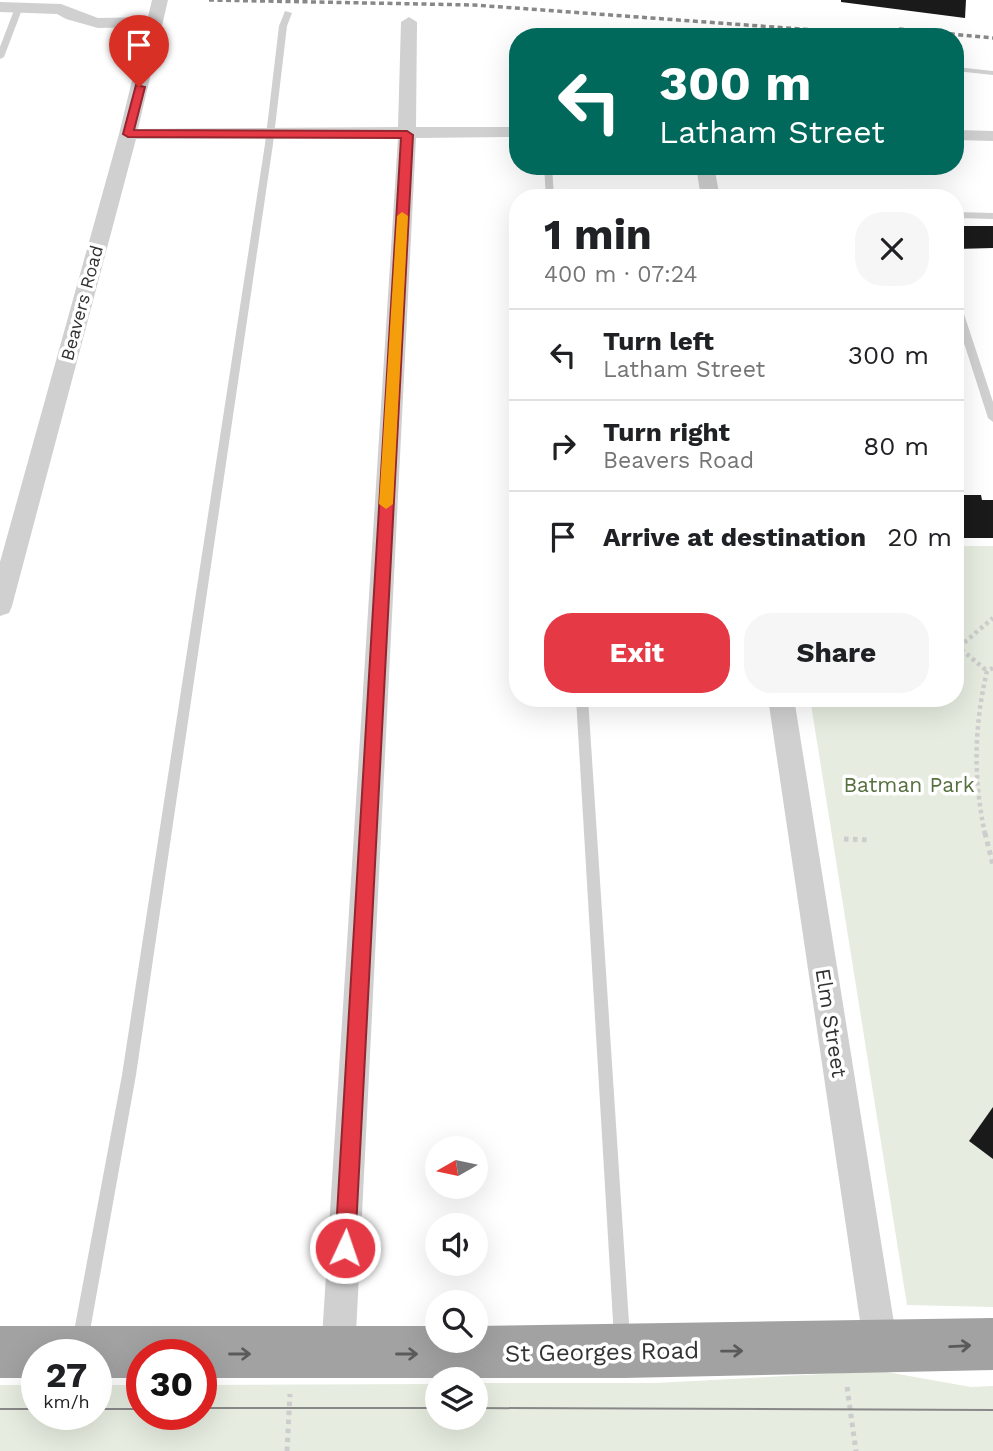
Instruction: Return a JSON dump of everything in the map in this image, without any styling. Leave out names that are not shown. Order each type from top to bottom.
[{"type":"highway","name":"St Georges Road","points":[[112,1353],[623,1352],[993,1344]]},
{"type":"highway","name":"St Georges Road","points":[[0,1352],[21,1352]]},
{"type":"street","name":"Beavers Road","points":[[0,606],[128,134],[160,0]]},
{"type":"street","points":[[0,7],[61,9],[72,16],[98,23],[153,22]]},
{"type":"street","points":[[315,1354],[407,135],[409,22]]},
{"type":"street","points":[[128,134],[407,135],[509,132]]},
{"type":"street","points":[[964,135],[993,136]]},
{"type":"street","name":"Elm Street","points":[[782,707],[881,1348]]},
{"type":"lane","points":[[0,57],[19,7]]},
{"type":"lane","points":[[81,1339],[129,1075],[270,135],[283,26],[288,13]]},
{"type":"lane","points":[[964,70],[993,73]]},
{"type":"lane","points":[[964,215],[993,216]]},
{"type":"lane","points":[[964,329],[993,418]]},
{"type":"lane","points":[[583,707],[623,1352]]},
{"type":"path","points":[[964,641],[993,618]]},
{"type":"path","points":[[964,652],[986,671]]},
{"type":"path","points":[[986,671],[993,668]]},
{"type":"path","points":[[986,671],[976,709],[972,750],[986,842],[993,865]]},
{"type":"path","points":[[844,839],[871,840]]},
{"type":"path","points":[[986,842],[993,842]]},
{"type":"path","points":[[287,1451],[315,1354]]},
{"type":"green space","name":"Batman Park","points":[[964,546],[993,546],[993,1307],[907,1305],[811,707],[964,707]]},
{"type":"green space","points":[[881,1371],[971,1387],[993,1386],[993,1451],[0,1451],[0,1385],[21,1385],[21,1430],[112,1430],[112,1385],[126,1385],[126,1430],[217,1430],[217,1385],[425,1384],[425,1430],[488,1430],[488,1383],[656,1383]]},
{"type":"building","points":[[966,0],[965,18],[841,2]]},
{"type":"building","points":[[964,226],[993,226],[993,248],[964,249]]},
{"type":"building","points":[[964,495],[981,495],[982,500],[993,500],[993,538],[964,538]]},
{"type":"building","points":[[993,1107],[993,1159],[969,1141]]},
{"type":"tram line","points":[[217,1408],[425,1408]]},
{"type":"tram line","points":[[488,1408],[993,1410]]},
{"type":"tram line","points":[[0,1409],[21,1409]]},
{"type":"tram line","points":[[112,1409],[126,1409]]},
{"type":"railway","points":[[209,0],[474,5],[787,28]]},
{"type":"railway","points":[[964,35],[993,38]]},
{"type":"slow traffic","points":[[386,504],[402,216]]},
{"type":"route","points":[[139,87],[128,134],[407,135],[345,1248]]}]
